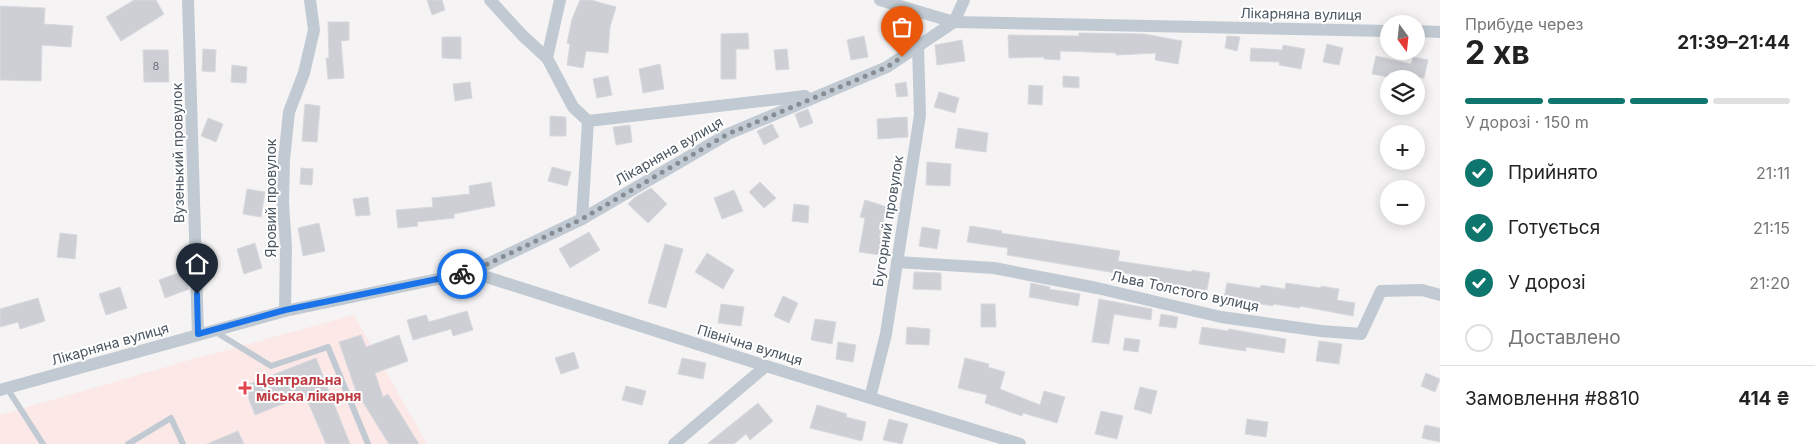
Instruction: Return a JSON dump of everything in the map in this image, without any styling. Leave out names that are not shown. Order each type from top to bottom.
[{"type":"street","name":"Вузенький провулок","points":[[188,0],[198,334]]},
{"type":"street","name":"Яровий провулок","points":[[285,310],[284,160],[289,112],[304,73],[314,30],[310,0]]},
{"type":"street","points":[[490,0],[522,35],[547,58],[573,108],[588,122],[818,95]]},
{"type":"street","points":[[547,58],[560,0]]},
{"type":"street","points":[[880,0],[954,22],[964,0]]},
{"type":"street","name":"Лікарняна вулиця","points":[[3,389],[285,310],[471,272],[582,219],[728,134],[887,67],[954,22],[1380,31]]},
{"type":"street","points":[[1425,31],[1440,32]]},
{"type":"street","name":"Бугорний провулок","points":[[870,398],[886,334],[920,115],[918,47]]},
{"type":"street","points":[[582,219],[588,122]]},
{"type":"street","name":"Льва Толстого вулиця","points":[[897,262],[994,268],[1096,288],[1221,317],[1321,331],[1361,334],[1381,291],[1422,290],[1440,295]]},
{"type":"street","name":"Північна вулиця","points":[[471,272],[766,366],[1020,444]]},
{"type":"street","points":[[674,444],[766,366]]},
{"type":"lane","points":[[213,331],[271,366],[328,347],[368,444]]},
{"type":"lane","points":[[3,389],[43,444]]},
{"type":"lane","points":[[128,444],[171,418],[183,444]]},
{"type":"shaded area","name":"Центральна міська лікарня","points":[[354,315],[427,444],[0,444],[0,415]]},
{"type":"building","points":[[134,0],[156,0],[164,14],[121,41],[106,17]]},
{"type":"building","points":[[427,0],[442,0],[445,10],[432,15]]},
{"type":"building","points":[[580,0],[591,0],[616,7],[610,27],[608,53],[586,51],[583,68],[567,65],[570,44],[567,43],[572,19]]},
{"type":"building","points":[[0,6],[45,8],[44,24],[73,26],[71,47],[42,45],[41,81],[0,80]]},
{"type":"building","points":[[328,22],[349,22],[349,40],[341,41],[344,78],[328,79],[326,58],[329,58]]},
{"type":"building","points":[[748,33],[749,49],[736,49],[736,79],[721,79],[721,34]]},
{"type":"building","points":[[1079,33],[1144,34],[1182,41],[1178,64],[1155,60],[1156,53],[1116,55],[1116,53],[1060,51],[1060,60],[1044,59],[1044,57],[1009,58],[1008,35],[1079,36]]},
{"type":"building","points":[[864,36],[868,57],[851,60],[847,40]]},
{"type":"building","points":[[1227,36],[1240,37],[1237,51],[1225,48]]},
{"type":"building","points":[[442,37],[461,37],[461,59],[442,58]]},
{"type":"building","points":[[962,40],[965,61],[937,65],[935,45]]},
{"type":"building","points":[[1327,44],[1343,48],[1339,65],[1323,62]]},
{"type":"building","points":[[1283,45],[1305,49],[1301,69],[1279,65],[1280,62],[1250,61],[1251,48],[1282,50]]},
{"type":"building","points":[[203,49],[216,50],[215,72],[202,71]]},
{"type":"building","points":[[787,49],[789,69],[776,70],[774,50]]},
{"type":"building","points":[[143,50],[168,50],[169,82],[144,82]]},
{"type":"building","points":[[1376,56],[1380,57],[1380,60],[1394,60],[1411,64],[1412,60],[1428,60],[1425,74],[1425,70],[1380,70],[1380,75],[1372,74]]},
{"type":"building","points":[[660,64],[664,89],[643,93],[639,69]]},
{"type":"building","points":[[232,65],[247,67],[246,83],[231,82]]},
{"type":"building","points":[[608,76],[612,95],[597,98],[593,79]]},
{"type":"building","points":[[1063,76],[1079,77],[1079,88],[1063,87]]},
{"type":"building","points":[[470,82],[472,98],[455,101],[453,84]]},
{"type":"building","points":[[906,82],[908,96],[897,97],[895,84]]},
{"type":"building","points":[[1029,85],[1043,86],[1042,105],[1028,104]]},
{"type":"building","points":[[939,92],[959,98],[955,113],[934,107]]},
{"type":"building","points":[[305,104],[320,106],[317,142],[302,141]]},
{"type":"building","points":[[808,109],[813,123],[800,128],[795,114]]},
{"type":"building","points":[[174,113],[183,113],[184,137],[174,137]]},
{"type":"building","points":[[550,116],[566,117],[566,136],[550,136]]},
{"type":"building","points":[[907,117],[908,137],[878,139],[877,119]]},
{"type":"building","points":[[208,118],[223,124],[216,142],[201,136]]},
{"type":"building","points":[[772,124],[779,137],[764,145],[757,131]]},
{"type":"building","points":[[630,125],[632,142],[616,145],[613,127]]},
{"type":"building","points":[[958,128],[988,133],[986,152],[955,148]]},
{"type":"building","points":[[927,162],[951,164],[950,186],[926,185]]},
{"type":"building","points":[[552,167],[571,172],[567,186],[548,181]]},
{"type":"building","points":[[301,168],[313,169],[312,185],[300,184]]},
{"type":"building","points":[[491,182],[495,206],[454,214],[454,218],[417,222],[418,226],[398,228],[396,210],[433,207],[432,198],[470,194],[469,186]]},
{"type":"building","points":[[760,182],[776,198],[764,208],[749,192]]},
{"type":"building","points":[[651,188],[667,204],[648,223],[628,204]]},
{"type":"building","points":[[247,189],[265,192],[261,217],[243,214]]},
{"type":"building","points":[[734,190],[743,211],[722,219],[714,198]]},
{"type":"building","points":[[368,197],[370,215],[356,216],[353,199]]},
{"type":"building","points":[[865,200],[887,207],[879,238],[883,239],[880,255],[859,252],[865,218],[860,217]]},
{"type":"building","points":[[794,204],[809,206],[808,223],[792,221]]},
{"type":"building","points":[[319,223],[325,251],[303,256],[298,228]]},
{"type":"building","points":[[970,226],[1002,231],[1001,233],[1120,251],[1118,261],[1210,273],[1207,290],[1155,284],[1156,278],[1007,255],[1008,248],[967,242]]},
{"type":"building","points":[[922,227],[940,230],[937,249],[919,246]]},
{"type":"building","points":[[589,232],[600,250],[570,268],[559,249]]},
{"type":"building","points":[[60,233],[77,235],[75,259],[57,257]]},
{"type":"building","points":[[255,243],[262,268],[244,274],[237,249]]},
{"type":"building","points":[[665,244],[683,249],[666,308],[648,303]]},
{"type":"building","points":[[707,253],[734,270],[723,289],[695,272]]},
{"type":"building","points":[[184,271],[189,289],[165,298],[159,280]]},
{"type":"building","points":[[914,272],[941,273],[941,290],[913,289]]},
{"type":"building","points":[[1031,283],[1050,287],[1049,289],[1080,294],[1078,306],[1029,297]]},
{"type":"building","points":[[1227,283],[1260,288],[1261,285],[1285,289],[1286,283],[1339,289],[1337,300],[1355,303],[1353,316],[1300,306],[1300,308],[1273,304],[1273,306],[1224,298]]},
{"type":"building","points":[[120,287],[127,308],[106,315],[99,294]]},
{"type":"building","points":[[783,296],[798,303],[789,323],[774,316]]},
{"type":"building","points":[[38,298],[45,321],[20,329],[18,322],[0,327],[0,309]]},
{"type":"building","points":[[1099,299],[1152,309],[1151,320],[1114,314],[1109,344],[1092,342]]},
{"type":"building","points":[[721,304],[744,307],[741,326],[718,323]]},
{"type":"building","points":[[981,304],[995,304],[996,327],[981,327]]},
{"type":"building","points":[[467,311],[473,330],[453,336],[451,329],[413,340],[407,320],[426,315],[429,322]]},
{"type":"building","points":[[1161,314],[1178,317],[1176,328],[1159,326]]},
{"type":"building","points":[[815,319],[836,322],[832,344],[811,340]]},
{"type":"building","points":[[907,327],[930,329],[929,345],[906,344]]},
{"type":"building","points":[[1202,327],[1228,331],[1229,329],[1286,339],[1284,353],[1246,347],[1246,351],[1199,344]]},
{"type":"building","points":[[361,335],[366,347],[399,335],[408,361],[375,373],[383,397],[388,394],[419,444],[389,444],[356,391],[339,342]]},
{"type":"building","points":[[1125,338],[1140,340],[1138,352],[1123,350]]},
{"type":"building","points":[[1319,341],[1342,344],[1339,364],[1316,361]]},
{"type":"building","points":[[838,342],[856,345],[853,362],[836,359]]},
{"type":"building","points":[[574,352],[579,368],[561,374],[555,358]]},
{"type":"building","points":[[316,358],[350,444],[326,444],[305,395],[255,415],[244,386]]},
{"type":"building","points":[[682,358],[706,363],[703,379],[678,374]]},
{"type":"building","points":[[965,358],[989,364],[988,367],[1005,372],[1000,389],[1040,405],[1044,391],[1065,397],[1057,423],[1023,413],[1022,416],[985,403],[987,395],[958,388]]},
{"type":"building","points":[[1426,373],[1440,379],[1435,392],[1421,386]]},
{"type":"building","points":[[626,386],[646,391],[642,405],[622,400]]},
{"type":"building","points":[[1140,387],[1157,391],[1151,414],[1134,409]]},
{"type":"building","points":[[758,403],[773,421],[750,440],[746,434],[734,444],[707,444]]},
{"type":"building","points":[[817,405],[847,414],[846,417],[866,422],[862,441],[810,428]]},
{"type":"building","points":[[1101,411],[1123,416],[1117,439],[1095,434]]},
{"type":"building","points":[[889,419],[908,424],[902,444],[883,440]]},
{"type":"building","points":[[1247,419],[1268,422],[1266,437],[1245,434]]},
{"type":"building","points":[[1425,425],[1440,428],[1440,442],[1422,438]]},
{"type":"building","points":[[238,431],[244,444],[207,444]]},
{"type":"way so far","points":[[462,274],[471,272],[582,219],[728,134],[887,67],[902,57]]},
{"type":"place","name":"Центральна міська лікарня","points":[[245,388]]},
{"type":"route","points":[[197,294],[198,334],[285,310],[462,274]]}]
